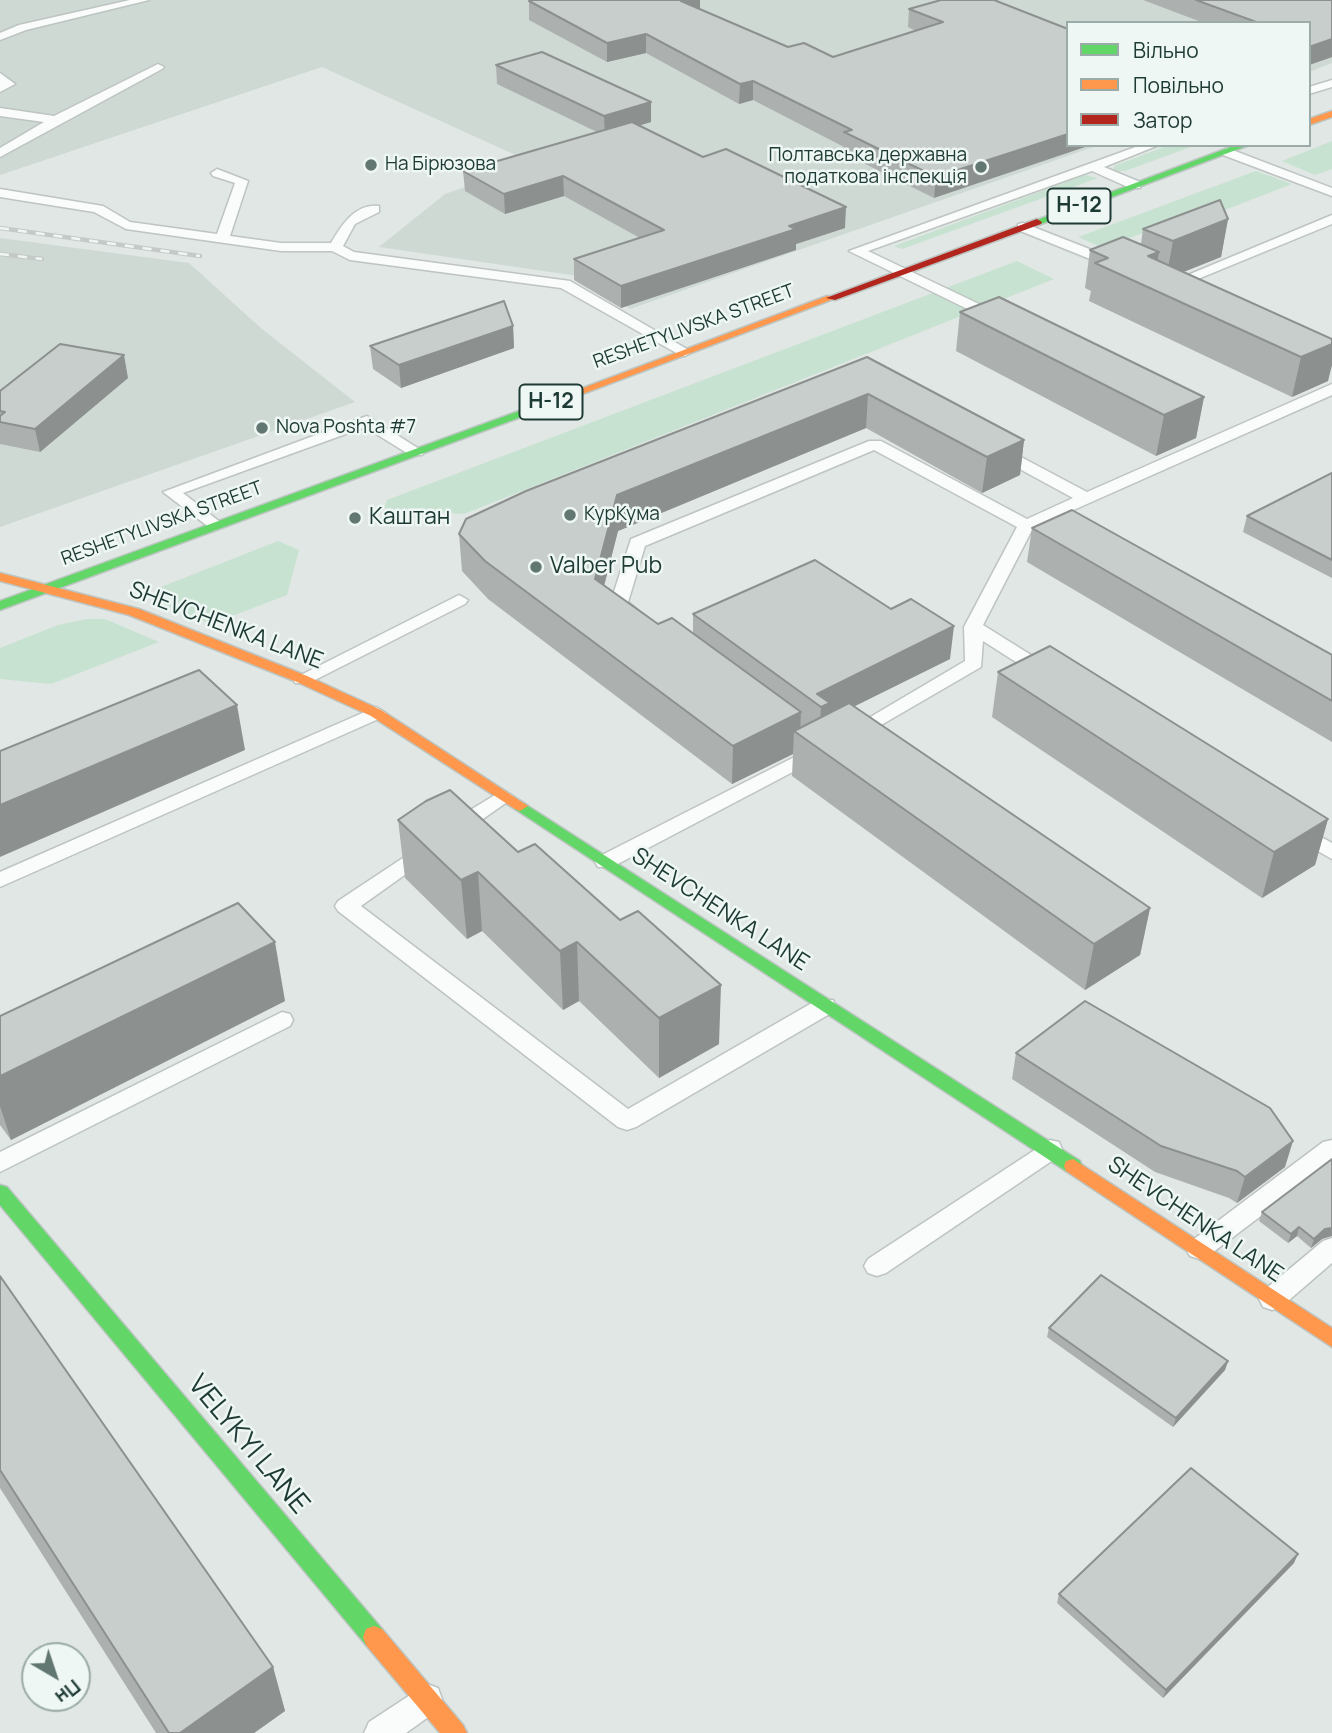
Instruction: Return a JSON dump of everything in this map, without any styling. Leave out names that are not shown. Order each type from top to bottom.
[{"type":"street","points":[[1311,121],[1332,114]]},
{"type":"street","name":"RESHETYLIVSKA STREET","points":[[0,606],[1240,147]]},
{"type":"street","name":"SHEVCHENKA LANE","points":[[0,577],[134,612],[302,679],[376,713],[825,1006],[1050,1149],[1332,1339]]},
{"type":"street","name":"VELYKYI LANE","points":[[0,1192],[455,1733]]},
{"type":"lane","points":[[0,37],[23,27],[144,0]]},
{"type":"lane","points":[[0,153],[56,120],[158,67]]},
{"type":"lane","points":[[0,76],[9,84],[0,89]]},
{"type":"lane","points":[[1311,90],[1332,83]]},
{"type":"lane","points":[[0,112],[56,120]]},
{"type":"lane","points":[[1012,325],[856,251],[1147,147]]},
{"type":"lane","points":[[1227,152],[1332,192]]},
{"type":"lane","points":[[1092,166],[1135,185]]},
{"type":"lane","points":[[217,173],[242,181],[222,239]]},
{"type":"lane","points":[[0,193],[98,209],[126,225],[281,247],[335,247],[350,256],[565,284],[685,352]]},
{"type":"lane","points":[[335,247],[350,222],[374,209]]},
{"type":"lane","points":[[1190,298],[1161,284],[1332,219]]},
{"type":"lane","points":[[1023,227],[1127,269]]},
{"type":"lane","points":[[605,862],[818,752],[974,663],[973,627],[1026,526],[1332,389]]},
{"type":"lane","points":[[214,526],[171,492],[367,421],[416,452]]},
{"type":"lane","points":[[981,442],[1086,498]]},
{"type":"lane","points":[[652,628],[619,604],[637,543],[876,444],[1026,526]]},
{"type":"lane","points":[[1059,512],[1083,525]]},
{"type":"lane","points":[[302,679],[459,600]]},
{"type":"lane","points":[[973,627],[1066,685]]},
{"type":"lane","points":[[0,880],[376,713]]},
{"type":"lane","points":[[796,735],[818,752]]},
{"type":"lane","points":[[503,796],[346,906],[627,1121],[825,1006]]},
{"type":"lane","points":[[1286,823],[1332,852]]},
{"type":"lane","points":[[0,1163],[282,1020]]},
{"type":"lane","points":[[877,1266],[1050,1149]]},
{"type":"lane","points":[[1199,1249],[1332,1149]]},
{"type":"lane","points":[[1272,1298],[1332,1248]]},
{"type":"lane","points":[[380,1733],[427,1698]]},
{"type":"shaded area","points":[[0,0],[1332,0],[1332,63],[1311,71],[1311,21],[1066,21],[1066,147],[1093,147],[630,309],[578,276],[379,247],[445,194],[533,163],[322,67],[0,175]]},
{"type":"shaded area","points":[[0,238],[189,263],[262,329],[355,402],[0,527]]},
{"type":"green space","points":[[1332,141],[1332,169],[1315,175],[1282,161]]},
{"type":"green space","points":[[1164,147],[1191,147],[1125,171],[1113,171],[1114,166]]},
{"type":"green space","points":[[1256,171],[1292,184],[1163,234],[1151,230],[1103,248],[1078,237]]},
{"type":"green space","points":[[1085,175],[1098,178],[902,249],[894,246]]},
{"type":"green space","points":[[1017,261],[1054,279],[464,514],[384,508],[387,500]]},
{"type":"green space","points":[[278,541],[299,550],[287,595],[211,624],[154,601],[156,589]]},
{"type":"green space","points":[[87,619],[105,619],[159,642],[51,684],[0,679],[0,648],[58,625]]},
{"type":"building","points":[[683,0],[681,1],[788,47],[804,43],[833,57],[943,22],[909,9],[941,0],[994,0],[1066,28],[1066,135],[936,177],[844,132],[852,130],[753,81],[740,84],[646,34],[607,43],[529,1]]},
{"type":"building","points":[[1196,0],[1332,0],[1332,39],[1311,46],[1311,21],[1254,21]]},
{"type":"building","points":[[542,52],[651,102],[604,116],[496,65]]},
{"type":"building","points":[[632,122],[703,157],[726,149],[846,207],[789,226],[796,229],[621,286],[574,259],[664,230],[563,176],[504,194],[463,171]]},
{"type":"building","points":[[1220,200],[1228,219],[1173,241],[1143,229]]},
{"type":"building","points":[[1123,237],[1159,252],[1148,256],[1332,339],[1332,344],[1301,357],[1095,263],[1108,258],[1090,250]]},
{"type":"building","points":[[999,297],[1204,397],[1164,415],[960,312]]},
{"type":"building","points":[[504,301],[513,326],[399,365],[370,346]]},
{"type":"building","points":[[60,344],[124,355],[35,429],[0,422],[0,416],[5,412],[0,411],[0,391]]},
{"type":"building","points":[[867,357],[1024,440],[987,457],[868,394],[617,495],[595,579],[658,624],[672,618],[801,712],[733,746],[485,561],[459,534],[466,519],[526,491]]},
{"type":"building","points":[[1332,473],[1332,560],[1247,516]]},
{"type":"building","points":[[1072,510],[1332,655],[1332,701],[1032,528]]},
{"type":"building","points":[[815,560],[891,609],[911,599],[954,626],[817,694],[830,703],[821,707],[693,614]]},
{"type":"building","points":[[1050,646],[1328,819],[1274,852],[998,672]]},
{"type":"building","points":[[199,670],[237,705],[0,805],[0,751]]},
{"type":"building","points":[[849,703],[1150,908],[1094,944],[794,731]]},
{"type":"building","points":[[450,790],[518,852],[535,844],[620,920],[638,911],[721,985],[659,1018],[577,942],[560,951],[478,872],[461,880],[398,820],[426,801]]},
{"type":"building","points":[[238,903],[275,942],[0,1076],[0,1016]]},
{"type":"building","points":[[1085,1001],[1270,1108],[1293,1141],[1245,1177],[1237,1171],[1161,1146],[1016,1053]]},
{"type":"building","points":[[1332,1159],[1332,1228],[1325,1229],[1314,1239],[1299,1227],[1291,1234],[1262,1212]]},
{"type":"building","points":[[1101,1275],[1228,1361],[1176,1418],[1049,1328]]},
{"type":"building","points":[[0,1276],[273,1667],[180,1733],[169,1733],[0,1470]]},
{"type":"building","points":[[1191,1468],[1298,1554],[1166,1690],[1059,1594]]},
{"type":"railway","points":[[0,228],[200,256]]},
{"type":"railway","points":[[0,254],[42,259]]},
{"type":"traffic: fast","points":[[1037,222],[1240,147]]},
{"type":"traffic: fast","points":[[0,606],[552,402]]},
{"type":"traffic: fast","points":[[520,806],[1073,1166]]},
{"type":"traffic: fast","points":[[0,1192],[374,1637]]},
{"type":"traffic: slow","points":[[1311,121],[1332,114]]},
{"type":"traffic: slow","points":[[552,402],[831,298]]},
{"type":"traffic: slow","points":[[0,577],[134,612],[302,679],[376,713],[520,806]]},
{"type":"traffic: slow","points":[[1073,1166],[1332,1339]]},
{"type":"traffic: slow","points":[[374,1637],[455,1733]]},
{"type":"traffic: jam","points":[[831,298],[1037,222]]},
{"type":"place","name":"На Бірюзова","points":[[371,165]]},
{"type":"place","name":"Полтавська державна податкова інспекція","points":[[981,167]]},
{"type":"place","name":"Nova Poshta #7","points":[[262,428]]},
{"type":"place","name":"КурКума","points":[[570,515]]},
{"type":"place","name":"Каштан","points":[[355,518]]},
{"type":"place","name":"Valber Pub","points":[[536,567]]}]
